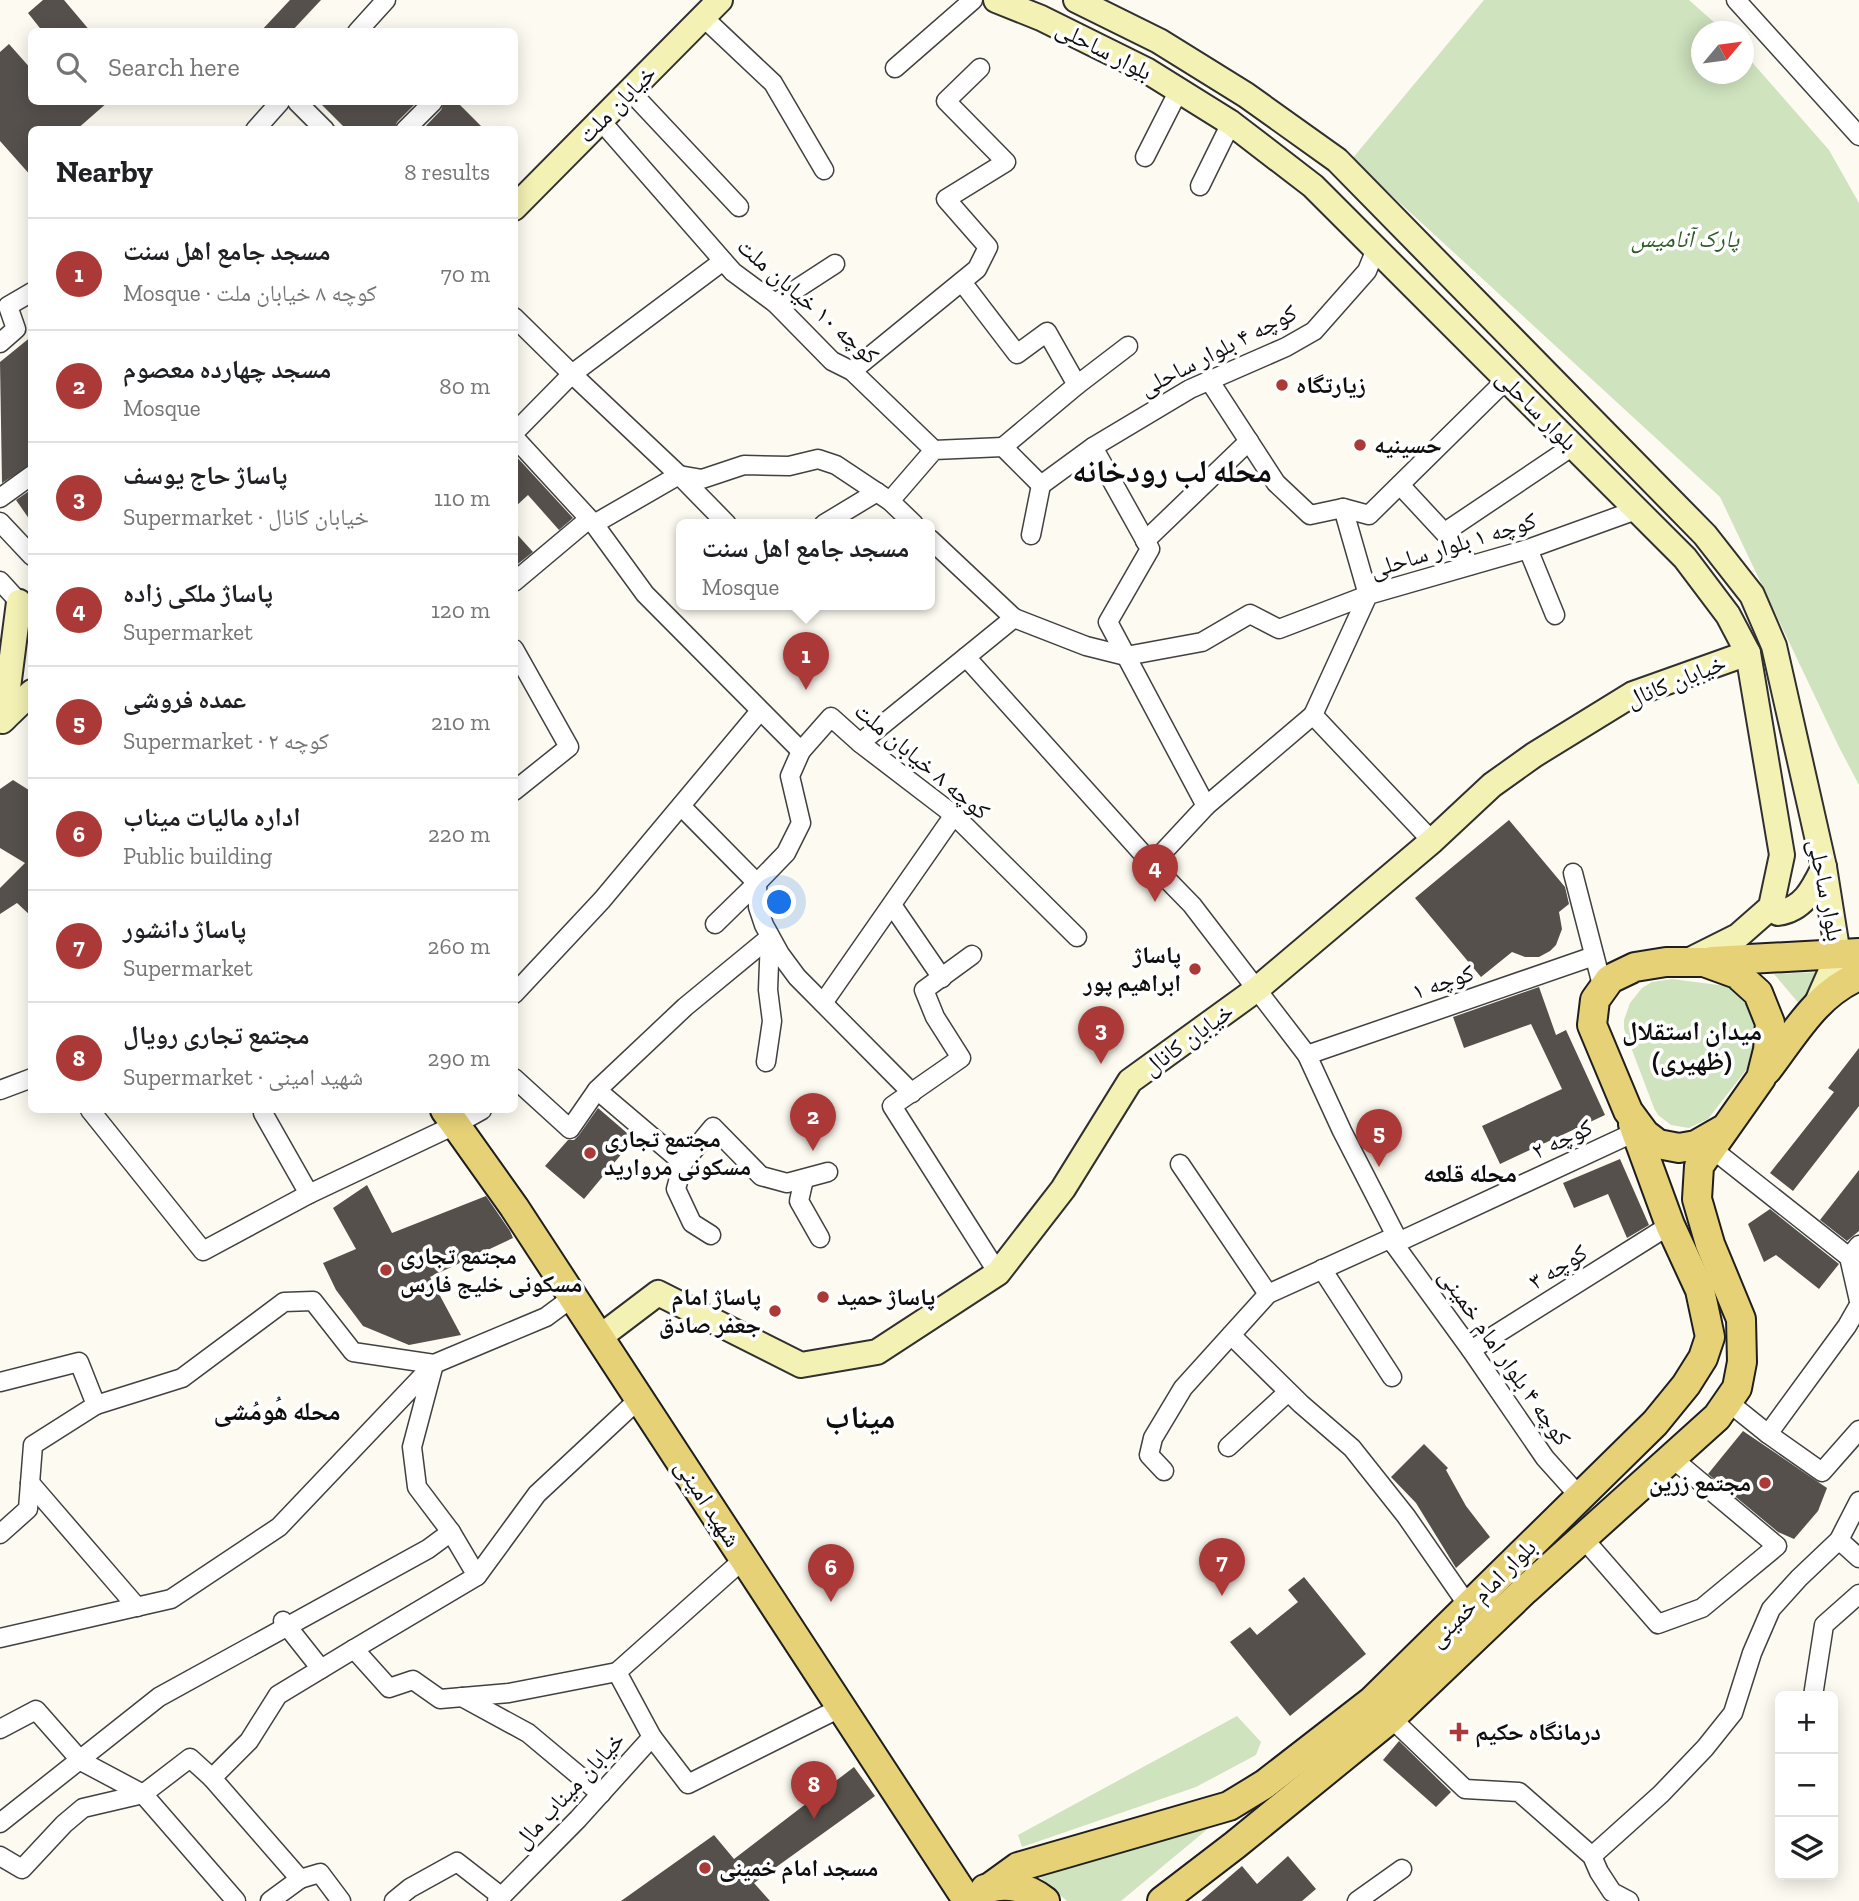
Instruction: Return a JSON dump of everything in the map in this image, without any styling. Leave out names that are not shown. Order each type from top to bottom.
[{"type":"main road","name":"بلوار ساحلی","points":[[996,0],[1041,18],[1146,69],[1231,123],[1313,186],[1685,558],[1728,615],[1748,653],[1782,855],[1771,907]]},
{"type":"main road","name":"بلوار ساحلی","points":[[1076,0],[1159,41],[1246,95],[1337,160],[1705,535],[1752,595],[1774,646],[1824,867],[1849,954],[1816,1005]]},
{"type":"main road","name":"خیابان ملت","points":[[518,204],[712,9]]},
{"type":"main road","points":[[2,721],[25,609]]},
{"type":"main road","name":"خیابان کانال","points":[[600,1337],[658,1293],[801,1365],[877,1352],[998,1273],[1063,1189],[1130,1081],[1256,989],[1432,841],[1492,785],[1534,755],[1633,694],[1748,653]]},
{"type":"main road","points":[[2,721],[28,696]]},
{"type":"main road","points":[[1694,962],[1738,936],[1771,907],[1778,913],[1789,912],[1802,904],[1824,867]]},
{"type":"main road","points":[[1849,954],[1666,962],[1635,967],[1610,979],[1595,1000],[1592,1025],[1632,1121],[1658,1144],[1679,1148],[1718,1139],[1816,1005],[1842,983],[1859,976]]},
{"type":"main road","points":[[1694,962],[1737,974],[1758,993],[1770,1023],[1768,1050],[1761,1078]]},
{"type":"main road","name":"شهید امینی","points":[[451,1117],[600,1337],[842,1707],[974,1896]]},
{"type":"main road","name":"بلوار امام خمینی","points":[[974,1896],[1018,1867],[1229,1806],[1265,1784],[1371,1701],[1655,1423],[1686,1385],[1703,1358],[1710,1337],[1700,1290],[1670,1225],[1632,1121]]},
{"type":"main road","name":"بلوار امام خمینی","points":[[1175,1897],[1391,1718],[1525,1590],[1717,1417],[1737,1388],[1742,1362],[1741,1319],[1710,1244],[1698,1199],[1699,1166],[1718,1139]]},
{"type":"main road","points":[[974,1896],[1008,1885],[1027,1889],[1045,1901]]},
{"type":"street","points":[[361,28],[386,0]]},
{"type":"street","points":[[895,68],[973,0]]},
{"type":"street","points":[[1735,0],[1859,136]]},
{"type":"street","points":[[712,9],[773,83],[824,170]]},
{"type":"street","points":[[852,372],[962,282],[977,268],[988,247],[947,199],[1006,162],[946,101],[979,68]]},
{"type":"street","points":[[1145,157],[1179,90]]},
{"type":"street","points":[[630,91],[738,207]]},
{"type":"street","points":[[258,126],[276,105]]},
{"type":"street","points":[[301,105],[322,126]]},
{"type":"street","points":[[409,126],[430,105]]},
{"type":"street","name":"کوچه ۱۰ خیابان ملت","points":[[601,121],[733,272],[775,303],[832,361],[852,372],[934,450]]},
{"type":"street","points":[[1200,186],[1231,123]]},
{"type":"street","name":"کوچه ۴ بلوار ساحلی","points":[[1041,485],[1093,447],[1156,407],[1209,380],[1286,347],[1314,331],[1367,271],[1376,249]]},
{"type":"street","points":[[518,434],[572,373],[723,261]]},
{"type":"street","points":[[775,303],[835,264]]},
{"type":"street","points":[[962,282],[1017,354],[1047,332],[1077,386]]},
{"type":"street","points":[[0,344],[16,329],[8,306],[28,294]]},
{"type":"street","points":[[518,321],[722,519]]},
{"type":"street","points":[[835,519],[883,497],[934,450],[1003,447],[1128,345]]},
{"type":"street","points":[[1209,380],[1276,483],[1310,515],[1343,508],[1369,515],[1507,380]]},
{"type":"street","points":[[518,440],[591,522],[645,594],[801,751],[790,776],[801,823],[786,853],[715,924]]},
{"type":"street","points":[[1145,541],[1249,441]]},
{"type":"street","points":[[1445,532],[1573,446]]},
{"type":"street","points":[[1003,447],[1041,485],[1031,535]]},
{"type":"street","points":[[1093,447],[1150,549],[1108,622],[1206,806]]},
{"type":"street","points":[[518,579],[591,522],[679,475],[702,479],[744,465],[789,466],[818,459],[836,465],[883,497],[908,519]]},
{"type":"street","points":[[0,498],[28,478]]},
{"type":"street","points":[[1400,485],[1445,532],[1471,565]]},
{"type":"street","points":[[935,544],[1014,618],[1086,646],[1126,656],[1202,642],[1250,614],[1279,629],[1368,595],[1343,508]]},
{"type":"street","name":"کوچه ۱ بلوار ساحلی","points":[[1313,715],[1368,595],[1528,549],[1636,510]]},
{"type":"street","points":[[0,522],[28,552]]},
{"type":"street","points":[[1528,549],[1555,615]]},
{"type":"street","points":[[0,581],[25,609]]},
{"type":"street","points":[[860,743],[1014,618]]},
{"type":"street","points":[[518,656],[569,747],[518,788]]},
{"type":"street","name":"کوچه ۴ بلوار امام خمینی","points":[[966,657],[1192,905],[1307,1055],[1395,1240],[1545,1458],[1580,1497]]},
{"type":"street","points":[[518,990],[603,901],[760,711]]},
{"type":"street","points":[[1152,864],[1206,806],[1313,715],[1432,841]]},
{"type":"street","name":"کوچه ۸ خیابان ملت","points":[[801,751],[831,718],[954,815],[1077,937]]},
{"type":"street","points":[[681,806],[757,883],[758,907],[764,925],[797,977],[912,1093]]},
{"type":"street","points":[[823,1003],[954,815]]},
{"type":"street","points":[[1573,873],[1603,989]]},
{"type":"street","points":[[892,905],[942,978]]},
{"type":"street","points":[[766,1062],[772,1021],[768,990],[770,937]]},
{"type":"street","points":[[518,1086],[570,1129],[597,1090],[685,1007],[770,937]]},
{"type":"street","points":[[972,955],[924,990],[935,1017],[961,1058],[892,1106],[998,1273]]},
{"type":"street","name":"کوچه ۱","points":[[1307,1055],[1594,956]]},
{"type":"street","points":[[0,1090],[28,1080]]},
{"type":"street","points":[[597,1090],[682,1163]]},
{"type":"street","points":[[92,1113],[203,1251],[451,1117],[469,1113]]},
{"type":"street","points":[[263,1113],[309,1194]]},
{"type":"street","name":"کوچه ۲","points":[[1268,1294],[1395,1240],[1632,1121]]},
{"type":"street","points":[[711,1236],[692,1223],[676,1189],[682,1163],[713,1127],[761,1177],[787,1183],[828,1172]]},
{"type":"street","points":[[1718,1139],[1856,1255],[1859,1303],[1853,1330],[1768,1433]]},
{"type":"street","points":[[1164,1471],[1149,1455],[1153,1438],[1183,1388],[1268,1294],[1180,1164]]},
{"type":"street","points":[[804,1178],[799,1200],[820,1238]]},
{"type":"street","name":"کوچه ۳","points":[[1471,1350],[1670,1225]]},
{"type":"street","points":[[1322,1269],[1392,1377]]},
{"type":"street","points":[[0,1638],[171,1599],[279,1527],[434,1364],[546,1317],[573,1297]]},
{"type":"street","points":[[0,1534],[28,1508],[33,1445],[96,1405],[182,1378],[284,1302],[313,1301],[353,1352],[434,1364]]},
{"type":"street","points":[[1231,1335],[1288,1392],[1352,1448],[1406,1516],[1469,1607]]},
{"type":"street","points":[[0,1382],[79,1362],[96,1405]]},
{"type":"street","points":[[434,1364],[412,1447],[417,1487],[451,1532],[477,1576]]},
{"type":"street","points":[[1228,1447],[1288,1392]]},
{"type":"street","points":[[212,1778],[249,1741],[278,1695],[477,1576],[537,1494],[640,1398]]},
{"type":"street","points":[[1727,1401],[1822,1472],[1859,1430]]},
{"type":"street","points":[[1583,1538],[1658,1623],[1703,1608],[1777,1546],[1672,1458]]},
{"type":"street","points":[[30,1483],[137,1607]]},
{"type":"street","points":[[1592,1856],[1661,1794],[1705,1748],[1733,1713],[1752,1653],[1771,1609],[1839,1540],[1859,1501]]},
{"type":"street","points":[[0,1823],[159,1697],[285,1624],[428,1549],[451,1532]]},
{"type":"street","points":[[1839,1540],[1859,1558]]},
{"type":"street","points":[[354,1649],[389,1688],[413,1680],[440,1699],[509,1693],[617,1672],[745,1558]]},
{"type":"street","points":[[1814,1691],[1824,1625],[1859,1594]]},
{"type":"street","points":[[285,1624],[321,1669]]},
{"type":"street","name":"خیابان میناب مال","points":[[499,1899],[652,1737],[617,1672]]},
{"type":"street","points":[[462,1697],[528,1733],[601,1794]]},
{"type":"street","points":[[652,1737],[688,1784],[842,1707]]},
{"type":"street","points":[[0,1729],[36,1710],[81,1760],[144,1794],[236,1901]]},
{"type":"street","points":[[1391,1718],[1465,1788],[1519,1792],[1592,1856],[1616,1898]]},
{"type":"street","points":[[0,1856],[22,1869],[64,1824],[83,1808],[144,1794],[190,1758],[212,1778],[300,1879]]},
{"type":"street","points":[[394,1901],[410,1888],[457,1862],[499,1899]]},
{"type":"street","points":[[1357,1901],[1402,1868]]},
{"type":"street","points":[[270,1901],[300,1879],[320,1873],[341,1901]]},
{"type":"green space","name":"پارک آنامیس","points":[[1484,0],[1689,0],[1713,21],[1691,21],[1691,84],[1754,84],[1754,64],[1829,150],[1859,203],[1859,785],[1720,497],[1352,159]]},
{"type":"green space","points":[[1822,972],[1801,1006],[1774,974]]},
{"type":"green space","points":[[1672,979],[1726,986],[1736,990],[1758,1013],[1757,1056],[1708,1119],[1689,1128],[1671,1125],[1658,1115],[1624,1029],[1630,1003],[1642,988],[1652,982]]},
{"type":"green space","points":[[1237,1716],[1261,1742],[1256,1755],[1196,1787],[1022,1847],[1018,1835]]},
{"type":"green space","points":[[1216,1822],[1121,1901],[1067,1901],[1034,1872]]},
{"type":"building","points":[[43,0],[64,0],[88,28],[40,28],[28,13]]},
{"type":"building","points":[[290,0],[321,0],[295,28],[264,28]]},
{"type":"building","points":[[9,44],[28,65],[28,105],[105,105],[81,126],[28,126],[28,172],[0,141],[0,52]]},
{"type":"building","points":[[322,105],[414,105],[396,126],[343,126]]},
{"type":"building","points":[[443,105],[460,105],[481,126],[426,126]]},
{"type":"building","points":[[28,339],[28,467],[2,483],[0,362]]},
{"type":"building","points":[[518,458],[573,518],[559,530],[528,495],[518,504]]},
{"type":"building","points":[[28,492],[28,517],[16,500]]},
{"type":"building","points":[[518,535],[533,552],[518,564]]},
{"type":"building","points":[[13,780],[28,789],[28,913],[17,903],[0,914],[0,888],[25,863],[0,848],[0,789]]},
{"type":"building","points":[[1509,820],[1565,887],[1569,904],[1559,912],[1562,929],[1556,945],[1550,951],[1539,957],[1525,957],[1512,952],[1481,977],[1415,898]]},
{"type":"building","points":[[1539,987],[1556,1035],[1566,1030],[1605,1115],[1500,1164],[1482,1126],[1562,1089],[1531,1024],[1464,1048],[1453,1017]]},
{"type":"building","points":[[1859,1048],[1859,1106],[1793,1191],[1770,1173],[1834,1092],[1828,1088]]},
{"type":"building","name":"مجتمع تجاری مسکونی مروارید","points":[[598,1108],[634,1139],[584,1199],[545,1166],[568,1140],[574,1140],[579,1135]]},
{"type":"building","points":[[1620,1159],[1649,1225],[1627,1238],[1608,1194],[1574,1208],[1563,1183]]},
{"type":"building","points":[[1859,1170],[1859,1231],[1847,1241],[1820,1220]]},
{"type":"building","name":"مجتمع تجاری مسکونی خلیج فارس","points":[[367,1185],[392,1233],[486,1196],[510,1231],[513,1238],[430,1277],[461,1335],[409,1345],[363,1326],[336,1290],[323,1263],[356,1249],[333,1208]]},
{"type":"building","points":[[1770,1209],[1839,1264],[1819,1289],[1776,1255],[1764,1262],[1748,1224]]},
{"type":"building","name":"مجتمع زرین","points":[[1743,1431],[1827,1488],[1818,1511],[1794,1539],[1778,1532],[1708,1474]]},
{"type":"building","points":[[1424,1444],[1448,1468],[1446,1470],[1466,1506],[1490,1537],[1456,1568],[1416,1503],[1391,1477]]},
{"type":"building","points":[[1304,1577],[1366,1654],[1290,1716],[1230,1642],[1250,1627],[1257,1635],[1298,1602],[1288,1590]]},
{"type":"building","points":[[1399,1741],[1451,1792],[1436,1807],[1383,1760]]},
{"type":"building","points":[[854,1767],[875,1796],[754,1883],[770,1901],[621,1901],[714,1835],[734,1859]]},
{"type":"building","points":[[1288,1856],[1316,1889],[1302,1901],[1201,1901],[1242,1866],[1257,1884]]},
{"type":"place","name":"زیارتگاه","points":[[1282,385]]},
{"type":"place","name":"حسینیه","points":[[1360,445]]},
{"type":"place","name":"مسجد جامع اهل سنت","points":[[806,690]]},
{"type":"place","name":"پاساژ ملکی زاده","points":[[1155,902]]},
{"type":"place","name":"پاساژ ابراهیم پور","points":[[1195,969]]},
{"type":"place","name":"پاساژ حاج یوسف","points":[[1101,1064]]},
{"type":"place","name":"مسجد چهارده معصوم","points":[[813,1151]]},
{"type":"place","name":"مجتمع تجاری مسکونی مروارید","points":[[590,1153]]},
{"type":"place","name":"عمده فروشی","points":[[1379,1167]]},
{"type":"place","name":"مجتمع تجاری مسکونی خلیج فارس","points":[[386,1270]]},
{"type":"place","name":"پاساژ حمید","points":[[823,1297]]},
{"type":"place","name":"پاساژ امام جعفر صادق","points":[[775,1311]]},
{"type":"place","name":"مجتمع زرین","points":[[1765,1483]]},
{"type":"place","name":"پاساژ دانشور","points":[[1222,1596]]},
{"type":"place","name":"اداره مالیات میناب","points":[[831,1602]]},
{"type":"place","name":"درمانگاه حکیم","points":[[1459,1732]]},
{"type":"place","name":"مجتمع تجاری رویال","points":[[814,1819]]},
{"type":"place","name":"مسجد امام خمینی","points":[[705,1868]]},
{"type":"district","name":"محله لب رودخانه","points":[[1172,471]]},
{"type":"district","name":"میدان استقلال (ظهیری)","points":[[1692,1046]]},
{"type":"district","name":"محله قلعه","points":[[1470,1173]]},
{"type":"district","name":"محله هُومُشی","points":[[277,1411]]},
{"type":"district","name":"میناب","points":[[860,1417]]}]
